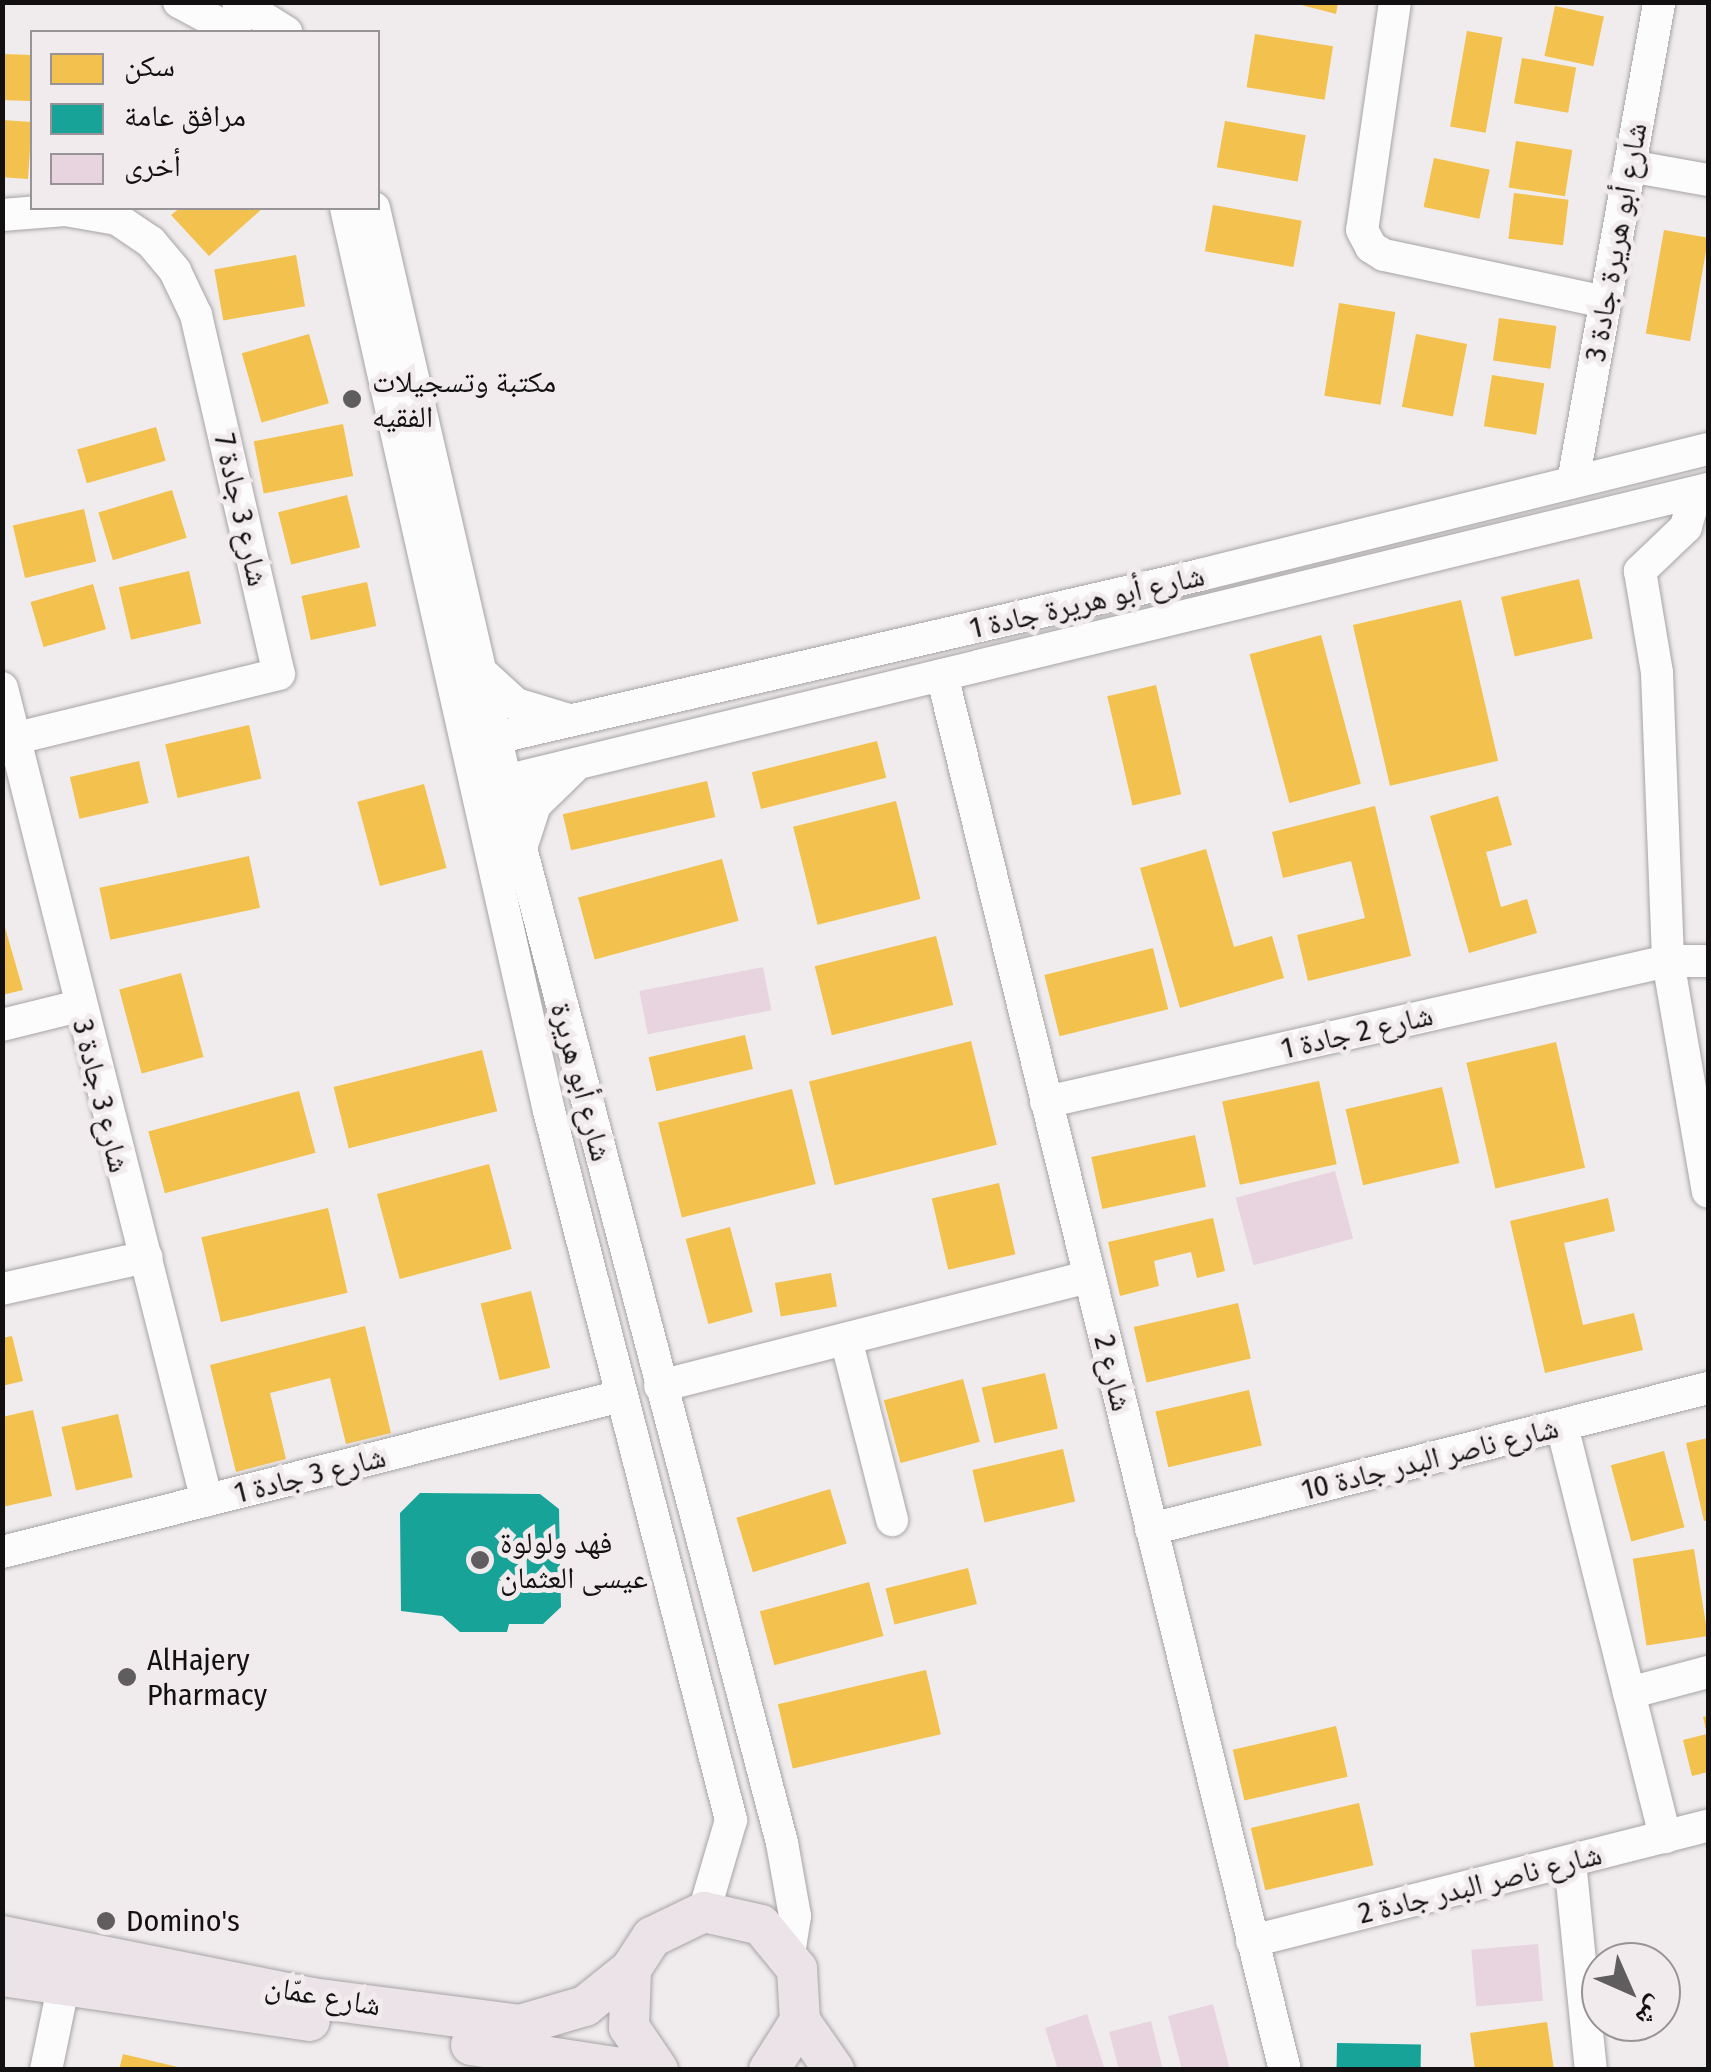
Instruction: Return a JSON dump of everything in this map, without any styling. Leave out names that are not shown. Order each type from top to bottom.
[{"type":"main road","points":[[704,1912],[743,1917],[789,1953],[801,1986],[800,2021],[769,2070]]},
{"type":"main road","name":"شارع عمّان","points":[[2,1936],[312,1998],[520,2025],[585,2006],[631,1969],[652,1937],[704,1912]]},
{"type":"main road","points":[[631,1969],[629,2027],[658,2070]]},
{"type":"main road","name":"شارع عمّان","points":[[2,1976],[506,2060],[634,2070]]},
{"type":"main road","points":[[800,2021],[834,2070]]},
{"type":"street","points":[[180,2],[231,30]]},
{"type":"street","points":[[238,2],[284,24]]},
{"type":"street","points":[[1396,2],[1362,230],[1371,246],[1384,255],[1605,302]]},
{"type":"street","name":"شارع أبو هريرة جادة 3","points":[[1573,482],[1659,2]]},
{"type":"street","points":[[1630,166],[1708,180]]},
{"type":"street","name":"شارع 3 جادة 7","points":[[2,215],[65,210],[118,220],[151,242],[175,271],[196,315],[279,674],[13,739]]},
{"type":"street","name":"شارع أبو هريرة","points":[[346,210],[462,743],[490,784],[521,848],[782,1843],[795,1916],[789,1953]]},
{"type":"street","name":"شارع أبو هريرة","points":[[374,210],[497,740],[490,784],[617,1396],[730,1820],[730,1840],[704,1912]]},
{"type":"street","name":"شارع أبو هريرة جادة 1","points":[[462,743],[497,740],[583,720],[1708,449]]},
{"type":"street","points":[[1697,492],[1686,527],[1640,571],[1657,673],[1668,961],[1708,1192]]},
{"type":"street","name":"شارع أبو هريرة جادة 1","points":[[490,784],[1697,492]]},
{"type":"street","points":[[480,671],[531,711],[583,720]]},
{"type":"street","name":"شارع 2","points":[[942,675],[1285,2070]]},
{"type":"street","name":"شارع 3 جادة 3","points":[[2,688],[79,1006],[207,1501]]},
{"type":"street","points":[[521,848],[535,805],[580,763]]},
{"type":"street","name":"شارع 2 جادة 1","points":[[1046,1102],[1668,961],[1708,961]]},
{"type":"street","points":[[2,1025],[79,1006]]},
{"type":"street","points":[[2,1289],[146,1258]]},
{"type":"street","points":[[660,1386],[1089,1277]]},
{"type":"street","points":[[846,1340],[892,1520]]},
{"type":"street","name":"شارع ناصر البدر جادة 10","points":[[1151,1529],[1708,1388]]},
{"type":"street","name":"شارع 3 جادة 1","points":[[2,1552],[617,1396]]},
{"type":"street","points":[[1562,1426],[1665,1837]]},
{"type":"street","points":[[1628,1693],[1708,1672]]},
{"type":"street","name":"شارع ناصر البدر جادة 2","points":[[1252,1941],[1708,1826]]},
{"type":"street","points":[[1570,1861],[1590,2070]]},
{"type":"street","points":[[46,2070],[63,1988]]},
{"type":"building: سكن","points":[[1290,2],[1338,2],[1336,14]]},
{"type":"building: سكن","points":[[1555,6],[1604,16],[1593,66],[1544,56]]},
{"type":"building: سكن","points":[[1467,31],[1502,37],[1486,133],[1450,127]]},
{"type":"building: سكن","points":[[1255,34],[1333,46],[1325,100],[1247,87]]},
{"type":"building: سكن","points":[[2,54],[30,55],[30,101],[2,100]]},
{"type":"building: سكن","points":[[1522,58],[1576,68],[1568,113],[1514,103]]},
{"type":"building: سكن","points":[[2,120],[30,122],[28,179],[2,177]]},
{"type":"building: سكن","points":[[1225,121],[1306,135],[1298,182],[1217,167]]},
{"type":"building: سكن","points":[[1516,141],[1572,150],[1565,196],[1509,187]]},
{"type":"building: سكن","points":[[1434,158],[1490,170],[1479,219],[1424,207]]},
{"type":"building: سكن","points":[[1514,193],[1569,200],[1563,245],[1508,239]]},
{"type":"building: سكن","points":[[1213,205],[1302,221],[1293,267],[1205,251]]},
{"type":"building: سكن","points":[[177,210],[261,210],[209,256],[171,215]]},
{"type":"building: سكن","points":[[1664,230],[1708,238],[1690,341],[1646,333]]},
{"type":"building: سكن","points":[[296,255],[305,306],[223,321],[214,269]]},
{"type":"building: سكن","points":[[1339,303],[1395,312],[1381,405],[1324,396]]},
{"type":"building: سكن","points":[[1499,318],[1556,326],[1550,369],[1493,361]]},
{"type":"building: سكن","points":[[309,334],[329,403],[262,423],[242,353]]},
{"type":"building: سكن","points":[[1416,334],[1467,344],[1453,417],[1402,407]]},
{"type":"building: سكن","points":[[1492,375],[1544,383],[1536,435],[1484,426]]},
{"type":"building: سكن","points":[[343,424],[353,476],[264,493],[254,441]]},
{"type":"building: سكن","points":[[156,427],[166,461],[87,483],[77,450]]},
{"type":"building: سكن","points":[[172,490],[187,538],[113,560],[98,513]]},
{"type":"building: سكن","points":[[347,495],[360,547],[291,565],[278,512]]},
{"type":"building: سكن","points":[[84,509],[96,562],[25,578],[13,525]]},
{"type":"building: سكن","points":[[189,571],[201,624],[131,640],[119,587]]},
{"type":"building: سكن","points":[[1579,579],[1593,638],[1515,656],[1501,597]]},
{"type":"building: سكن","points":[[367,582],[376,626],[311,640],[301,596]]},
{"type":"building: سكن","points":[[93,584],[106,629],[43,647],[31,602]]},
{"type":"building: سكن","points":[[1461,600],[1498,761],[1390,786],[1353,625]]},
{"type":"building: سكن","points":[[1321,635],[1361,784],[1289,803],[1250,654]]},
{"type":"building: سكن","points":[[1156,685],[1181,794],[1132,805],[1107,696]]},
{"type":"building: سكن","points":[[249,725],[261,779],[178,798],[165,744]]},
{"type":"building: سكن","points":[[877,741],[886,778],[761,809],[752,772]]},
{"type":"building: سكن","points":[[139,761],[149,803],[79,819],[70,777]]},
{"type":"building: سكن","points":[[707,781],[715,817],[571,850],[563,814]]},
{"type":"building: سكن","points":[[424,784],[447,868],[380,886],[357,802]]},
{"type":"building: سكن","points":[[1498,796],[1512,845],[1486,852],[1501,907],[1527,899],[1537,933],[1469,953],[1430,816]]},
{"type":"building: سكن","points":[[896,801],[920,899],[818,925],[793,827]]},
{"type":"building: سكن","points":[[1375,806],[1411,956],[1308,981],[1297,935],[1365,918],[1351,861],[1283,878],[1272,832]]},
{"type":"building: سكن","points":[[1206,849],[1234,947],[1272,936],[1284,978],[1180,1008],[1140,868]]},
{"type":"building: سكن","points":[[249,856],[260,908],[110,940],[99,888]]},
{"type":"building: سكن","points":[[722,859],[739,921],[595,959],[578,898]]},
{"type":"building: سكن","points":[[2,917],[23,990],[2,995]]},
{"type":"building: سكن","points":[[936,936],[953,1005],[832,1035],[815,966]]},
{"type":"building: سكن","points":[[1153,948],[1168,1009],[1060,1036],[1044,975]]},
{"type":"building: سكن","points":[[181,973],[204,1057],[142,1074],[119,990]]},
{"type":"building: سكن","points":[[745,1035],[753,1069],[656,1091],[649,1057]]},
{"type":"building: سكن","points":[[971,1041],[997,1145],[835,1185],[809,1081]]},
{"type":"building: سكن","points":[[1556,1042],[1585,1168],[1495,1188],[1466,1063]]},
{"type":"building: سكن","points":[[482,1050],[497,1111],[349,1148],[334,1087]]},
{"type":"building: سكن","points":[[1319,1081],[1337,1164],[1240,1185],[1222,1102]]},
{"type":"building: سكن","points":[[1442,1087],[1460,1163],[1363,1185],[1346,1109]]},
{"type":"building: سكن","points":[[792,1089],[816,1184],[682,1217],[658,1122]]},
{"type":"building: سكن","points":[[299,1091],[316,1153],[165,1193],[148,1131]]},
{"type":"building: سكن","points":[[1195,1135],[1206,1187],[1102,1209],[1091,1157]]},
{"type":"building: سكن","points":[[489,1164],[512,1249],[400,1279],[377,1194]]},
{"type":"building: سكن","points":[[999,1183],[1015,1254],[948,1270],[932,1199]]},
{"type":"building: سكن","points":[[1608,1198],[1615,1231],[1564,1243],[1583,1325],[1634,1313],[1643,1350],[1545,1373],[1510,1221]]},
{"type":"building: سكن","points":[[328,1208],[348,1293],[221,1322],[201,1237]]},
{"type":"building: سكن","points":[[1213,1218],[1225,1271],[1197,1278],[1191,1252],[1154,1261],[1159,1286],[1120,1296],[1108,1242]]},
{"type":"building: سكن","points":[[730,1227],[753,1312],[708,1324],[686,1239]]},
{"type":"building: سكن","points":[[831,1273],[837,1306],[781,1316],[775,1283]]},
{"type":"building: سكن","points":[[531,1291],[550,1368],[500,1380],[481,1304]]},
{"type":"building: سكن","points":[[1238,1303],[1251,1359],[1147,1383],[1134,1327]]},
{"type":"building: سكن","points":[[365,1326],[391,1433],[346,1444],[330,1378],[270,1393],[286,1459],[236,1472],[210,1365]]},
{"type":"building: سكن","points":[[12,1336],[23,1381],[2,1386],[2,1338]]},
{"type":"building: سكن","points":[[1045,1373],[1058,1429],[994,1443],[982,1388]]},
{"type":"building: سكن","points":[[963,1379],[980,1442],[901,1463],[884,1400]]},
{"type":"building: سكن","points":[[1249,1390],[1262,1446],[1168,1467],[1155,1412]]},
{"type":"building: سكن","points":[[33,1410],[52,1496],[2,1507],[2,1417]]},
{"type":"building: سكن","points":[[118,1414],[133,1477],[76,1490],[61,1427]]},
{"type":"building: سكن","points":[[1708,1438],[1708,1520],[1704,1521],[1686,1443]]},
{"type":"building: سكن","points":[[1063,1449],[1075,1502],[985,1523],[972,1470]]},
{"type":"building: سكن","points":[[1664,1451],[1684,1527],[1631,1542],[1611,1465]]},
{"type":"building: سكن","points":[[830,1489],[847,1544],[753,1572],[736,1518]]},
{"type":"building: سكن","points":[[1694,1549],[1708,1636],[1647,1646],[1633,1559]]},
{"type":"building: سكن","points":[[968,1568],[977,1604],[894,1624],[886,1589]]},
{"type":"building: سكن","points":[[869,1582],[883,1636],[774,1665],[760,1611]]},
{"type":"building: سكن","points":[[926,1670],[941,1734],[793,1769],[778,1704]]},
{"type":"building: سكن","points":[[1708,1716],[1708,1772],[1692,1776],[1683,1740],[1707,1734],[1703,1717]]},
{"type":"building: سكن","points":[[1336,1726],[1348,1777],[1244,1801],[1233,1750]]},
{"type":"building: سكن","points":[[1359,1803],[1373,1865],[1265,1890],[1251,1828]]},
{"type":"building: سكن","points":[[1547,2022],[1554,2070],[1475,2070],[1470,2033]]},
{"type":"building: سكن","points":[[123,2054],[182,2068],[182,2070],[119,2070]]},
{"type":"building: مرافق عامة","name":"فهد ولولوة عيسى العثمان","points":[[420,1493],[540,1494],[559,1509],[561,1607],[543,1624],[509,1624],[507,1632],[460,1632],[442,1616],[401,1611],[400,1513]]},
{"type":"building: مرافق عامة","points":[[1337,2043],[1421,2044],[1421,2070],[1337,2070]]},
{"type":"building: أخرى","points":[[763,967],[771,1010],[648,1034],[639,991]]},
{"type":"building: أخرى","points":[[1335,1171],[1353,1239],[1254,1265],[1236,1198]]},
{"type":"building: أخرى","points":[[1538,1944],[1543,2001],[1476,2007],[1471,1950]]},
{"type":"building: أخرى","points":[[1213,2004],[1230,2070],[1182,2070],[1168,2016]]},
{"type":"building: أخرى","points":[[1087,2014],[1105,2070],[1058,2070],[1045,2028]]},
{"type":"building: أخرى","points":[[1151,2021],[1163,2070],[1119,2070],[1109,2032]]},
{"type":"place","name":"مكتبة وتسجيلات الفقيه","points":[[352,399]]},
{"type":"place","name":"فهد ولولوة عيسى العثمان","points":[[480,1560]]},
{"type":"place","name":"AlHajery Pharmacy","points":[[127,1677]]},
{"type":"place","name":"Domino's","points":[[106,1921]]}]
